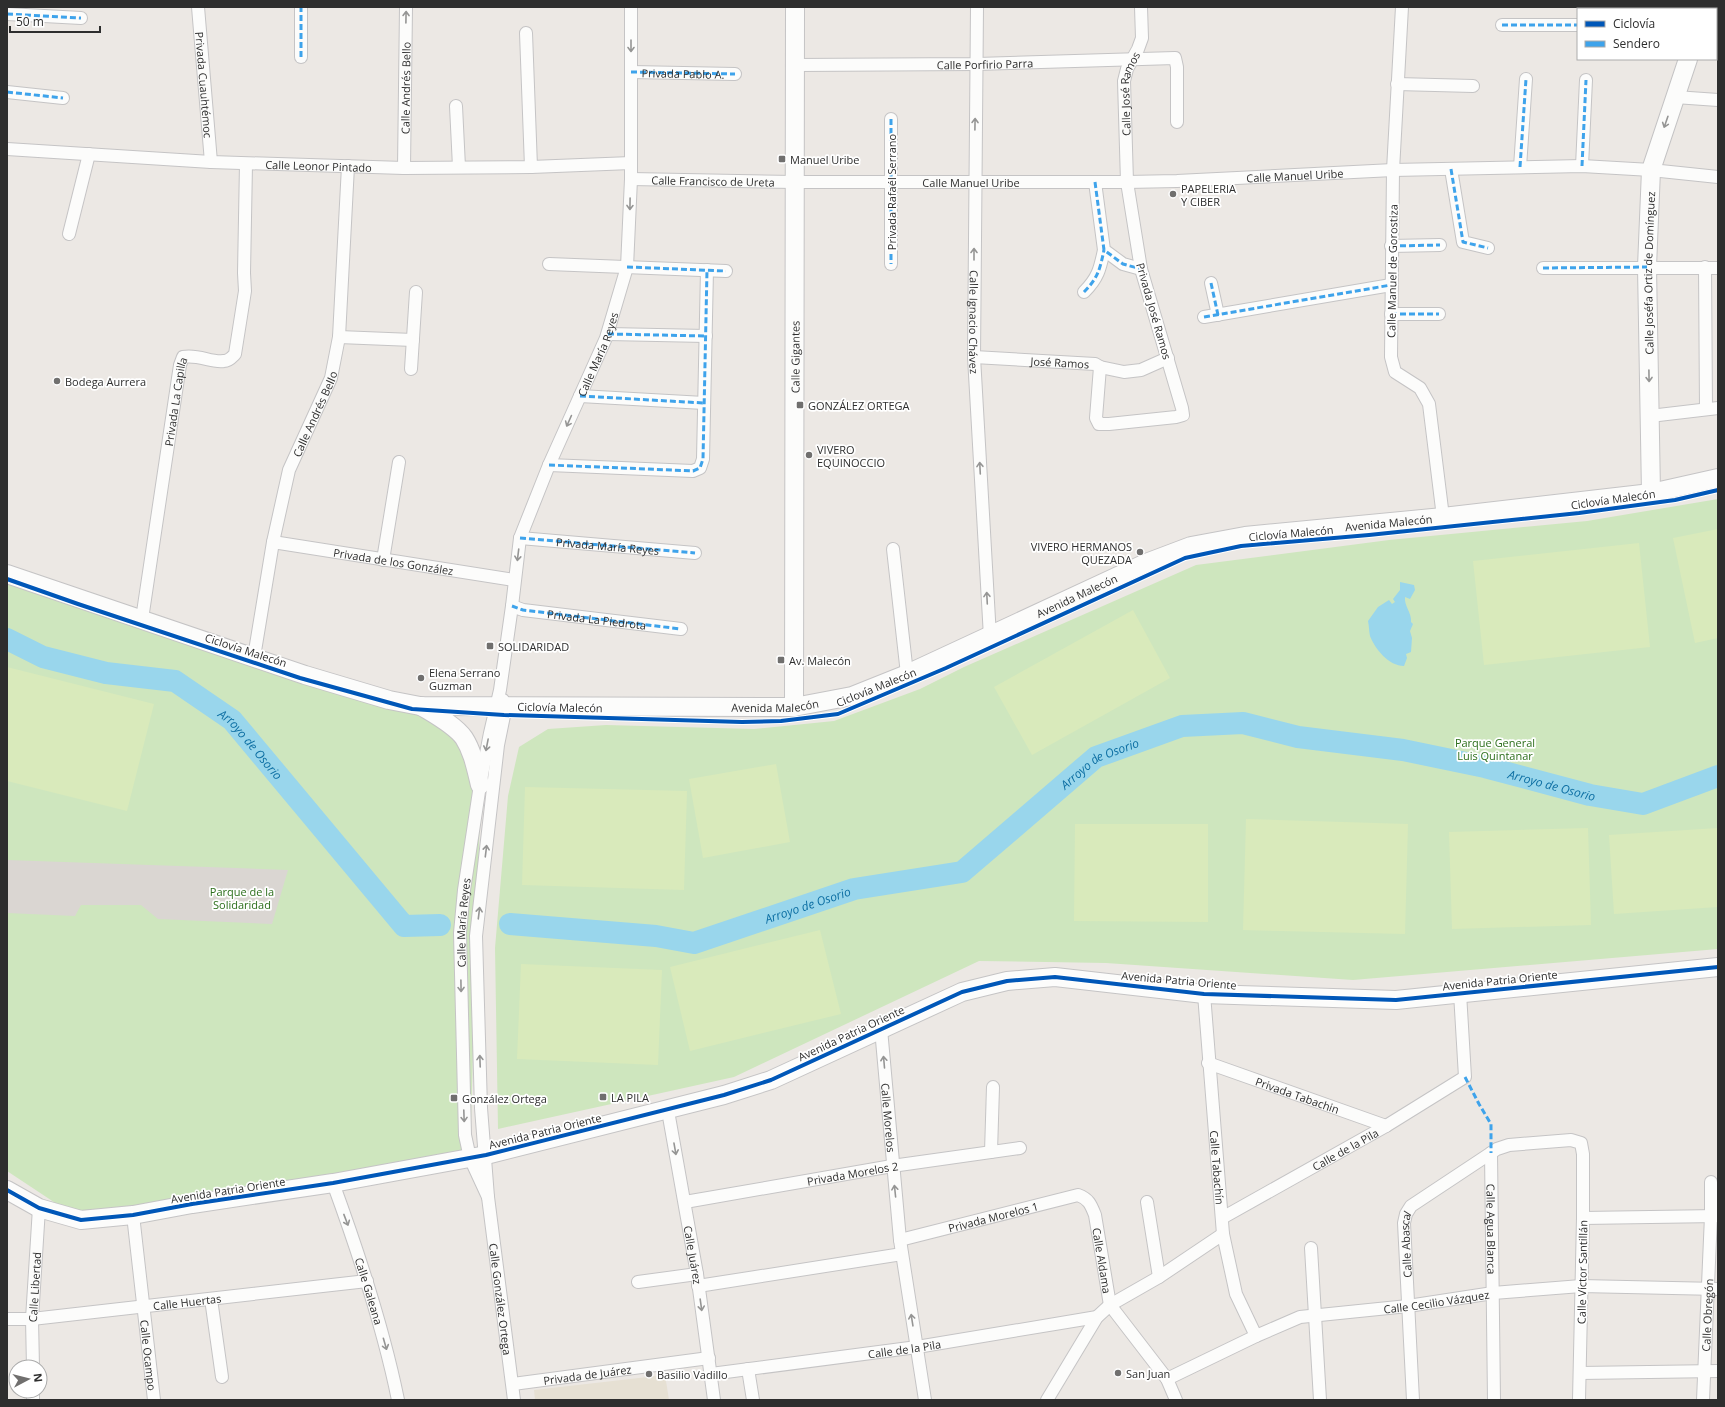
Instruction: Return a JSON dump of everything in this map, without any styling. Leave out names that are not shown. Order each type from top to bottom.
[{"type":"street","name":"Privada Cuauhtémoc","points":[[198,7],[211,162]]},
{"type":"street","points":[[301,7],[301,57]]},
{"type":"street","name":"Calle Andrés Bello","points":[[404,168],[406,7]]},
{"type":"street","name":"Calle María Reyes","points":[[478,1157],[482,1108],[476,936],[498,745],[501,701],[514,580],[520,538],[549,466],[608,334],[627,267],[631,179],[631,7]]},
{"type":"street","name":"Calle Gigantes","points":[[794,707],[795,7]]},
{"type":"street","name":"Calle Ignacio Chávez","points":[[977,7],[974,182],[974,357],[990,637]]},
{"type":"street","name":"Calle José Ramos","points":[[1127,182],[1124,81],[1127,69],[1142,38],[1141,7]]},
{"type":"street","name":"Calle Manuel de Gorostiza","points":[[1402,7],[1393,170],[1391,357],[1395,372],[1420,388],[1429,404],[1443,517]]},
{"type":"street","points":[[7,14],[81,18]]},
{"type":"street","points":[[1502,25],[1577,25]]},
{"type":"street","points":[[526,33],[531,167]]},
{"type":"street","name":"Calle Porfirio Parra","points":[[795,65],[977,64],[1175,58],[1177,67],[1177,122]]},
{"type":"street","name":"Calle Joséfa Ortiz de Domínguez","points":[[1651,493],[1647,267],[1651,170],[1688,60]]},
{"type":"street","name":"Privada Pablo A.","points":[[631,72],[735,74]]},
{"type":"street","points":[[1520,167],[1526,79]]},
{"type":"street","points":[[1582,166],[1586,80]]},
{"type":"street","points":[[1397,84],[1474,86]]},
{"type":"street","points":[[7,92],[63,98]]},
{"type":"street","points":[[1675,97],[1718,100]]},
{"type":"street","points":[[456,106],[458,167]]},
{"type":"street","name":"Privada Rafaél Serrano","points":[[891,120],[891,264]]},
{"type":"street","name":"Calle Leonor Pintado","points":[[7,149],[246,164],[404,168],[531,167],[631,163]]},
{"type":"street","points":[[70,234],[89,154]]},
{"type":"street","name":"Privada La Capilla","points":[[142,619],[180,365],[183,357],[192,355],[224,362],[230,360],[235,354],[245,291],[246,164]]},
{"type":"street","name":"Calle Andrés Bello","points":[[254,657],[273,542],[289,470],[331,378],[339,337],[348,166]]},
{"type":"street","name":"Calle Manuel Uribe","points":[[794,182],[1177,181],[1393,170],[1582,166],[1651,170],[1718,178]]},
{"type":"street","points":[[1451,169],[1463,242],[1488,248]]},
{"type":"street","name":"Calle Francisco de Ureta","points":[[631,179],[794,182]]},
{"type":"street","points":[[1084,292],[1093,284],[1099,273],[1104,250],[1095,182]]},
{"type":"street","name":"Privada José Ramos","points":[[1127,182],[1141,269],[1168,358],[1183,415]]},
{"type":"street","points":[[1391,246],[1440,245]]},
{"type":"street","points":[[1104,250],[1123,264],[1141,269]]},
{"type":"street","points":[[549,264],[726,271]]},
{"type":"street","points":[[1706,267],[1706,409]]},
{"type":"street","points":[[1543,268],[1718,268]]},
{"type":"street","points":[[549,466],[693,471],[700,468],[703,459],[707,270]]},
{"type":"street","points":[[1211,283],[1218,315]]},
{"type":"street","points":[[1204,317],[1391,285]]},
{"type":"street","points":[[411,369],[416,292]]},
{"type":"street","points":[[1391,314],[1439,314]]},
{"type":"street","points":[[608,334],[706,336]]},
{"type":"street","points":[[339,337],[412,340]]},
{"type":"street","name":"José Ramos","points":[[974,357],[1095,364],[1100,368],[1096,418],[1099,424],[1176,417],[1183,415]]},
{"type":"street","points":[[1100,368],[1124,372],[1141,370],[1168,358]]},
{"type":"street","points":[[580,396],[704,403]]},
{"type":"street","points":[[1650,416],[1718,408]]},
{"type":"street","points":[[383,560],[399,462]]},
{"type":"street","name":"Avenida Malecón","points":[[7,574],[305,675],[389,700],[420,706],[501,701],[794,707],[852,696],[907,674],[990,637],[1146,563],[1191,546],[1245,536],[1443,517],[1651,493],[1718,478]]},
{"type":"street","name":"Privada María Reyes","points":[[520,538],[695,553]]},
{"type":"street","name":"Privada de los González","points":[[273,542],[514,580]]},
{"type":"street","points":[[893,549],[907,674]]},
{"type":"street","name":"Privada La Piedrota","points":[[512,606],[523,610],[682,629]]},
{"type":"street","name":"Calle María Reyes","points":[[478,1157],[465,1135],[460,934],[464,890],[480,785],[490,732],[501,701]]},
{"type":"street","points":[[420,706],[443,719],[463,737],[472,754],[480,785]]},
{"type":"street","name":"Avenida Patria Oriente","points":[[7,1190],[39,1208],[81,1220],[133,1215],[192,1204],[333,1183],[478,1157],[668,1111],[771,1080],[962,992],[1007,981],[1056,977],[1204,994],[1396,1000],[1718,967]]},
{"type":"street","name":"Calle de la Pila","points":[[1222,1218],[1386,1126],[1465,1077],[1460,993]]},
{"type":"street","name":"Calle Tabachín","points":[[1204,994],[1208,1063],[1223,1234],[1236,1294],[1256,1336]]},
{"type":"street","name":"Calle Morelos","points":[[881,1029],[892,1166],[900,1240],[926,1400]]},
{"type":"street","name":"Privada Tabachin","points":[[1208,1063],[1386,1126]]},
{"type":"street","points":[[991,1152],[993,1087]]},
{"type":"street","name":"Calle Juárez","points":[[668,1111],[697,1274],[714,1400]]},
{"type":"street","name":"Calle Abascal","points":[[1413,1400],[1404,1223],[1406,1214],[1411,1206],[1497,1149],[1509,1145],[1571,1140],[1581,1144]]},
{"type":"street","name":"Calle Víctor Santillán","points":[[1579,1400],[1583,1218],[1583,1154],[1581,1144]]},
{"type":"street","name":"Privada Morelos 2","points":[[684,1202],[892,1166],[1020,1148]]},
{"type":"street","name":"Calle Agua Blanca","points":[[1491,1153],[1494,1400]]},
{"type":"street","name":"Calle González Ortega","points":[[478,1157],[488,1197],[514,1400]]},
{"type":"street","name":"Calle Obregón","points":[[1702,1400],[1712,1289],[1714,1216],[1711,1182]]},
{"type":"street","name":"Calle Galeana","points":[[333,1183],[367,1281],[390,1359],[398,1400]]},
{"type":"street","name":"Privada Morelos 1","points":[[900,1240],[1078,1195],[1086,1198]]},
{"type":"street","name":"Calle Aldama","points":[[1086,1198],[1095,1215],[1110,1305],[1167,1379],[1176,1400]]},
{"type":"street","points":[[1147,1202],[1159,1276]]},
{"type":"street","name":"Calle Libertad","points":[[33,1359],[32,1319],[39,1208]]},
{"type":"street","name":"Calle Ocampo","points":[[133,1215],[154,1400]]},
{"type":"street","points":[[1583,1218],[1714,1216]]},
{"type":"street","points":[[1048,1400],[1097,1317],[1110,1305],[1159,1276],[1223,1234]]},
{"type":"street","points":[[1311,1248],[1320,1400]]},
{"type":"street","points":[[698,1286],[902,1254]]},
{"type":"street","points":[[638,1282],[697,1274]]},
{"type":"street","name":"Calle Huertas","points":[[7,1319],[32,1319],[367,1281]]},
{"type":"street","name":"Calle Cecilio Vázquez","points":[[1167,1379],[1256,1336],[1300,1317],[1408,1306],[1493,1293],[1581,1286],[1712,1289]]},
{"type":"street","points":[[210,1298],[222,1377]]},
{"type":"street","name":"Calle de la Pila","points":[[711,1374],[917,1347],[1097,1317]]},
{"type":"street","name":"Privada de Juárez","points":[[513,1384],[709,1358]]},
{"type":"street","points":[[748,1369],[753,1400]]},
{"type":"street","points":[[1580,1373],[1718,1371]]},
{"type":"shaded area","points":[[7,860],[288,870],[272,924],[158,919],[141,905],[81,905],[75,916],[7,913]]},
{"type":"shaded area","points":[[665,1375],[669,1400],[535,1400],[534,1390]]},
{"type":"green space","name":"Parque General Luis Quintanar","points":[[1718,499],[1718,949],[1353,980],[1106,963],[979,961],[734,1077],[498,1129],[495,948],[508,796],[519,747],[548,729],[606,725],[754,729],[834,721],[920,689],[964,667],[1196,565],[1389,540],[1587,521]]},
{"type":"green space","points":[[1718,529],[1718,638],[1695,643],[1673,538]]},
{"type":"green space","points":[[1639,543],[1650,647],[1484,665],[1473,561]]},
{"type":"green space","name":"Parque de la Solidaridad","points":[[7,577],[420,706],[463,737],[481,776],[470,1158],[81,1220],[7,1171]]},
{"type":"green space","points":[[1133,610],[1170,678],[1032,755],[994,687]]},
{"type":"green space","points":[[7,667],[154,704],[127,811],[7,781]]},
{"type":"green space","points":[[776,764],[790,842],[703,858],[689,779]]},
{"type":"green space","points":[[525,787],[687,791],[684,890],[522,885]]},
{"type":"green space","points":[[1246,819],[1408,824],[1405,934],[1243,930]]},
{"type":"green space","points":[[1075,824],[1208,824],[1208,922],[1074,921]]},
{"type":"green space","points":[[1588,828],[1591,925],[1452,929],[1449,832]]},
{"type":"green space","points":[[1718,828],[1718,907],[1614,914],[1609,835]]},
{"type":"green space","points":[[820,930],[841,1014],[690,1051],[670,967]]},
{"type":"green space","points":[[521,964],[662,970],[658,1065],[517,1059]]},
{"type":"water","points":[[1400,582],[1414,585],[1415,590],[1410,599],[1405,597],[1411,622],[1413,624],[1410,631],[1412,638],[1411,652],[1406,654],[1407,658],[1404,666],[1388,660],[1375,646],[1370,636],[1368,621],[1378,607],[1389,600],[1392,604],[1395,602],[1393,599],[1400,590]]},
{"type":"waterway","name":"Arroyo de Osorio","points":[[7,639],[43,657],[106,673],[175,681],[232,720],[404,926],[440,925]]},
{"type":"waterway","name":"Arroyo de Osorio","points":[[510,924],[656,936],[694,943],[854,889],[962,872],[1096,757],[1182,726],[1243,723],[1298,737],[1403,750],[1485,767],[1590,795],[1643,804],[1718,776]]},
{"type":"marked path","points":[[301,7],[301,57]]},
{"type":"marked path","points":[[7,14],[81,18]]},
{"type":"marked path","points":[[1502,25],[1577,25]]},
{"type":"marked path","points":[[631,72],[735,74]]},
{"type":"marked path","points":[[1520,167],[1526,79]]},
{"type":"marked path","points":[[1582,166],[1586,80]]},
{"type":"marked path","points":[[7,92],[63,98]]},
{"type":"marked path","points":[[891,119],[891,264]]},
{"type":"marked path","points":[[1451,169],[1463,242],[1488,248]]},
{"type":"marked path","points":[[1095,182],[1104,250],[1123,264],[1141,269]]},
{"type":"marked path","points":[[1391,246],[1440,245]]},
{"type":"marked path","points":[[1084,292],[1098,273],[1104,250]]},
{"type":"marked path","points":[[627,267],[726,271]]},
{"type":"marked path","points":[[1543,268],[1647,267]]},
{"type":"marked path","points":[[549,465],[693,471],[700,468],[703,459],[707,270]]},
{"type":"marked path","points":[[1211,283],[1218,315]]},
{"type":"marked path","points":[[1204,317],[1391,285]]},
{"type":"marked path","points":[[1391,314],[1439,314]]},
{"type":"marked path","points":[[608,334],[706,336]]},
{"type":"marked path","points":[[580,396],[704,403]]},
{"type":"marked path","points":[[520,538],[695,553]]},
{"type":"marked path","points":[[512,606],[523,610],[681,629]]},
{"type":"marked path","points":[[1465,1077],[1491,1124],[1491,1153]]},
{"type":"cycle path","name":"Ciclovía Malecón","points":[[7,579],[300,678],[412,709],[504,715],[742,722],[781,721],[838,714],[946,668],[1185,558],[1241,546],[1369,535],[1579,513],[1675,500],[1718,490]]},
{"type":"cycle path","points":[[7,1190],[39,1208],[81,1220],[133,1215],[192,1204],[333,1183],[486,1155],[724,1095],[771,1080],[962,992],[1007,981],[1055,977],[1204,994],[1396,1000],[1718,967]]},
{"type":"place","name":"Manuel Uribe","points":[[782,159]]},
{"type":"place","name":"PAPELERIA Y CIBER","points":[[1173,194]]},
{"type":"place","name":"Bodega Aurrera","points":[[57,381]]},
{"type":"place","name":"GONZÁLEZ ORTEGA","points":[[800,405]]},
{"type":"place","name":"VIVERO EQUINOCCIO","points":[[809,455]]},
{"type":"place","name":"VIVERO HERMANOS QUEZADA","points":[[1140,552]]},
{"type":"place","name":"SOLIDARIDAD","points":[[490,646]]},
{"type":"place","name":"Av. Malecón","points":[[781,660]]},
{"type":"place","name":"Elena Serrano Guzman","points":[[421,678]]},
{"type":"place","name":"LA PILA","points":[[603,1097]]},
{"type":"place","name":"González Ortega","points":[[454,1098]]},
{"type":"place","name":"San Juan","points":[[1118,1373]]},
{"type":"place","name":"Basilio Vadillo","points":[[649,1374]]}]
